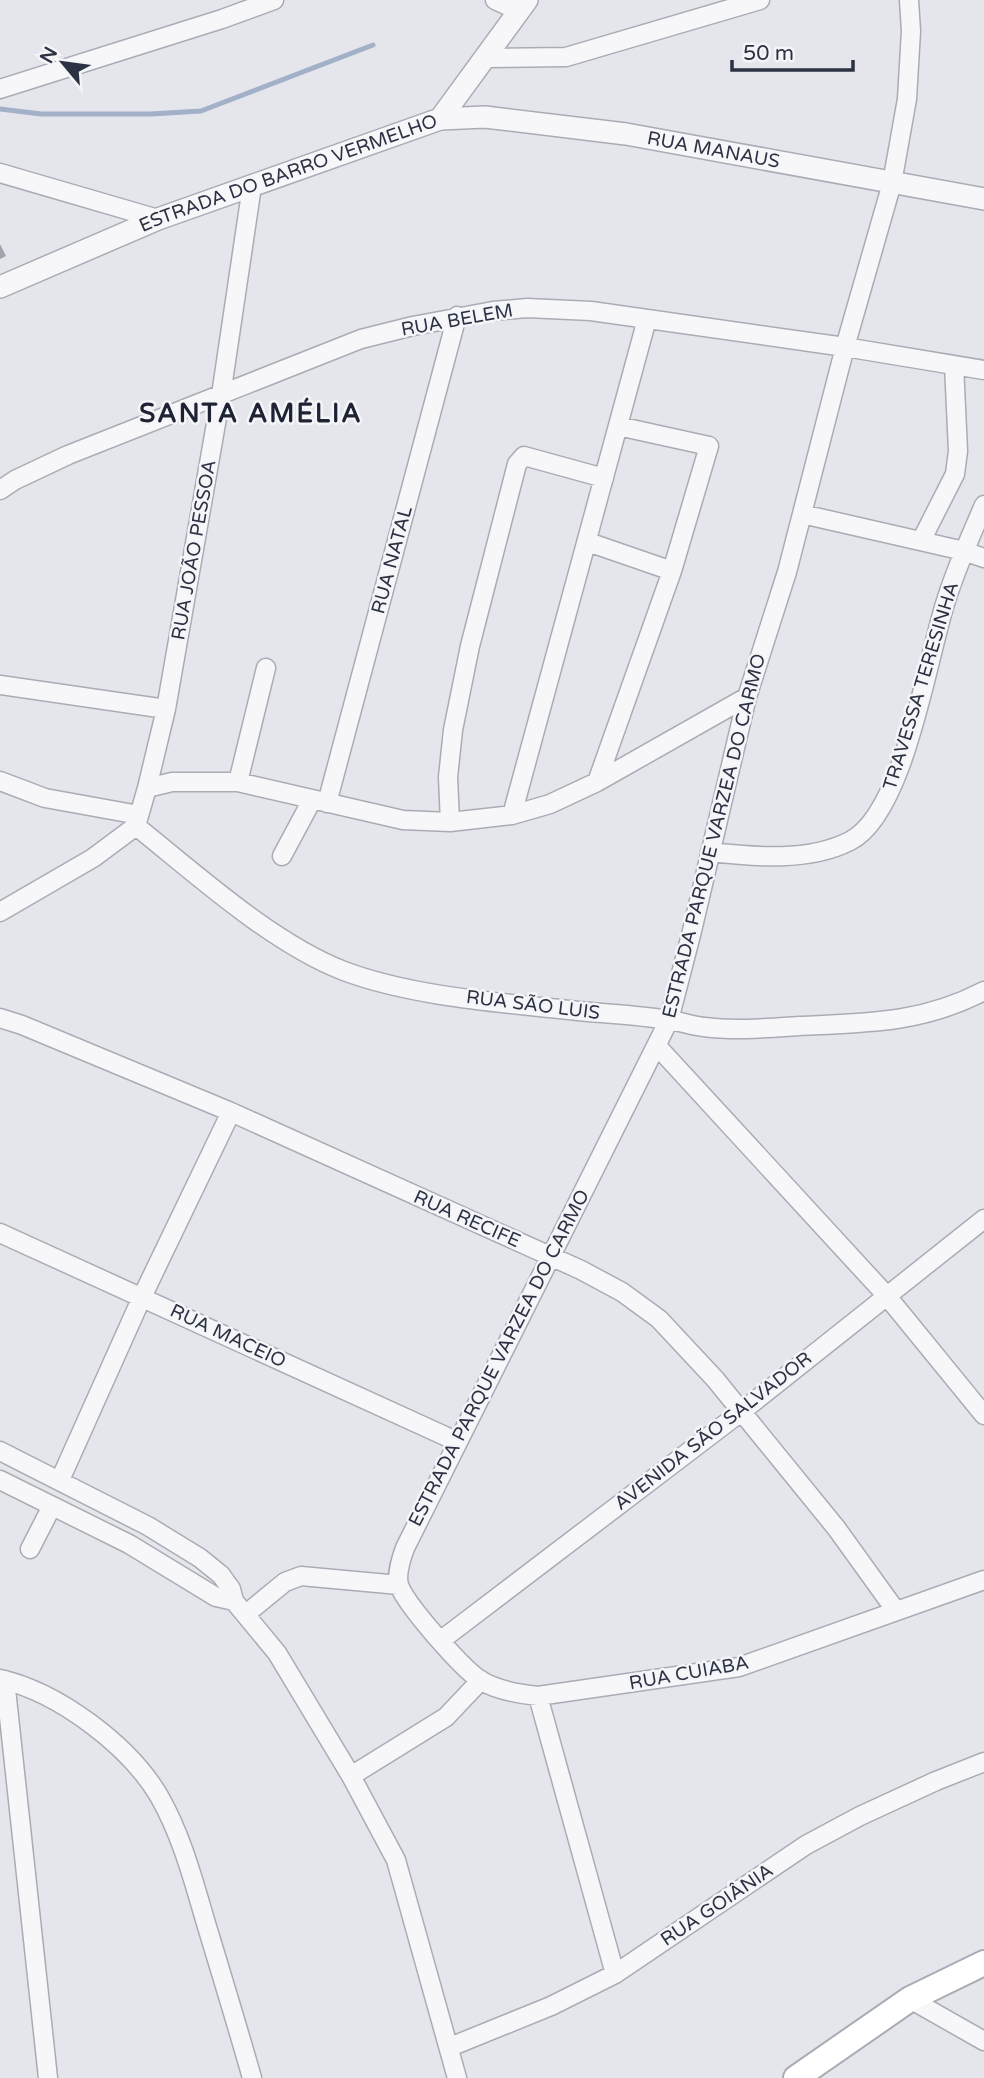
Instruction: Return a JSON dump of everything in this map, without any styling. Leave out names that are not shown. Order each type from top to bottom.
[{"type":"main road","points":[[796,2078],[910,2000],[984,1963]]},
{"type":"street","points":[[0,89],[274,0]]},
{"type":"street","points":[[495,0],[523,6]]},
{"type":"street","points":[[486,58],[566,57],[760,0]]},
{"type":"street","name":"ESTRADA PARQUE VARZEA DO CARMO","points":[[399,1585],[399,1566],[405,1548],[668,1020],[692,932],[747,697],[802,514],[845,347],[892,183],[907,99],[911,31],[909,0]]},
{"type":"street","name":"ESTRADA DO BARRO VERMELHO","points":[[0,287],[158,219],[440,119],[523,6]]},
{"type":"street","name":"RUA MANAUS","points":[[440,119],[485,117],[626,134],[984,199]]},
{"type":"street","points":[[0,173],[158,219]]},
{"type":"street","name":"RUA JOÃO PESSOA","points":[[137,821],[166,709],[222,395],[252,187]]},
{"type":"street","name":"RUA BELEM","points":[[0,491],[15,480],[68,455],[361,339],[457,316],[527,308],[591,312],[845,347],[984,370]]},
{"type":"street","name":"RUA NATAL","points":[[282,856],[319,801],[457,316]]},
{"type":"street","points":[[512,815],[648,319]]},
{"type":"street","points":[[921,541],[955,474],[958,451],[954,365]]},
{"type":"street","points":[[597,782],[672,571],[709,446],[618,426]]},
{"type":"street","points":[[450,822],[448,777],[453,730],[470,646],[517,464],[524,456],[604,478]]},
{"type":"street","name":"TRAVESSA TERESINHA","points":[[710,852],[779,856],[823,852],[853,840],[874,821],[892,787],[911,730],[945,603],[984,505]]},
{"type":"street","points":[[802,514],[964,551],[984,558]]},
{"type":"street","points":[[588,542],[672,571]]},
{"type":"street","points":[[238,782],[266,668]]},
{"type":"street","points":[[0,685],[166,709]]},
{"type":"street","points":[[147,788],[172,782],[238,782],[403,820],[450,822],[512,815],[550,804],[597,782],[747,697]]},
{"type":"street","points":[[0,781],[45,798],[137,821]]},
{"type":"street","points":[[0,912],[93,858],[137,821]]},
{"type":"street","name":"RUA SÃO LUIS","points":[[137,821],[261,924],[342,971],[386,985],[496,1002],[668,1020],[734,1030],[913,1018],[960,1003],[984,990]]},
{"type":"street","name":"RUA RECIFE","points":[[0,1018],[231,1112],[581,1270],[622,1292],[659,1319],[715,1379],[837,1529],[896,1611]]},
{"type":"street","points":[[657,1046],[886,1295],[984,1415]]},
{"type":"street","points":[[60,1480],[142,1297],[231,1112]]},
{"type":"street","name":"AVENIDA SÃO SALVADOR","points":[[440,1641],[741,1412],[984,1219]]},
{"type":"street","name":"RUA MACEIO","points":[[0,1233],[456,1441]]},
{"type":"street","points":[[0,1451],[148,1526],[200,1558],[221,1575],[240,1608],[278,1653],[351,1776],[396,1860],[457,2078]]},
{"type":"street","points":[[0,1480],[129,1544],[216,1597],[240,1608]]},
{"type":"street","points":[[30,1549],[52,1506]]},
{"type":"street","points":[[240,1608],[285,1582],[301,1576],[399,1585],[440,1641]]},
{"type":"street","name":"RUA CUIABA","points":[[440,1641],[481,1680],[519,1694],[538,1696],[739,1667],[984,1580]]},
{"type":"street","points":[[48,2078],[3,1680],[44,1696],[86,1719],[125,1752],[159,1796],[187,1860],[252,2078]]},
{"type":"street","points":[[351,1776],[446,1717],[481,1680]]},
{"type":"street","points":[[538,1696],[615,1974]]},
{"type":"street","name":"RUA GOIÂNIA","points":[[450,2047],[551,2006],[615,1974],[806,1845],[870,1811],[984,1762]]},
{"type":"street","points":[[910,2000],[984,2041]]},
{"type":"waterway","points":[[0,109],[41,114],[201,111],[373,45]]},
{"type":"district","name":"SANTA AMÉLIA","points":[[251,413]]}]
